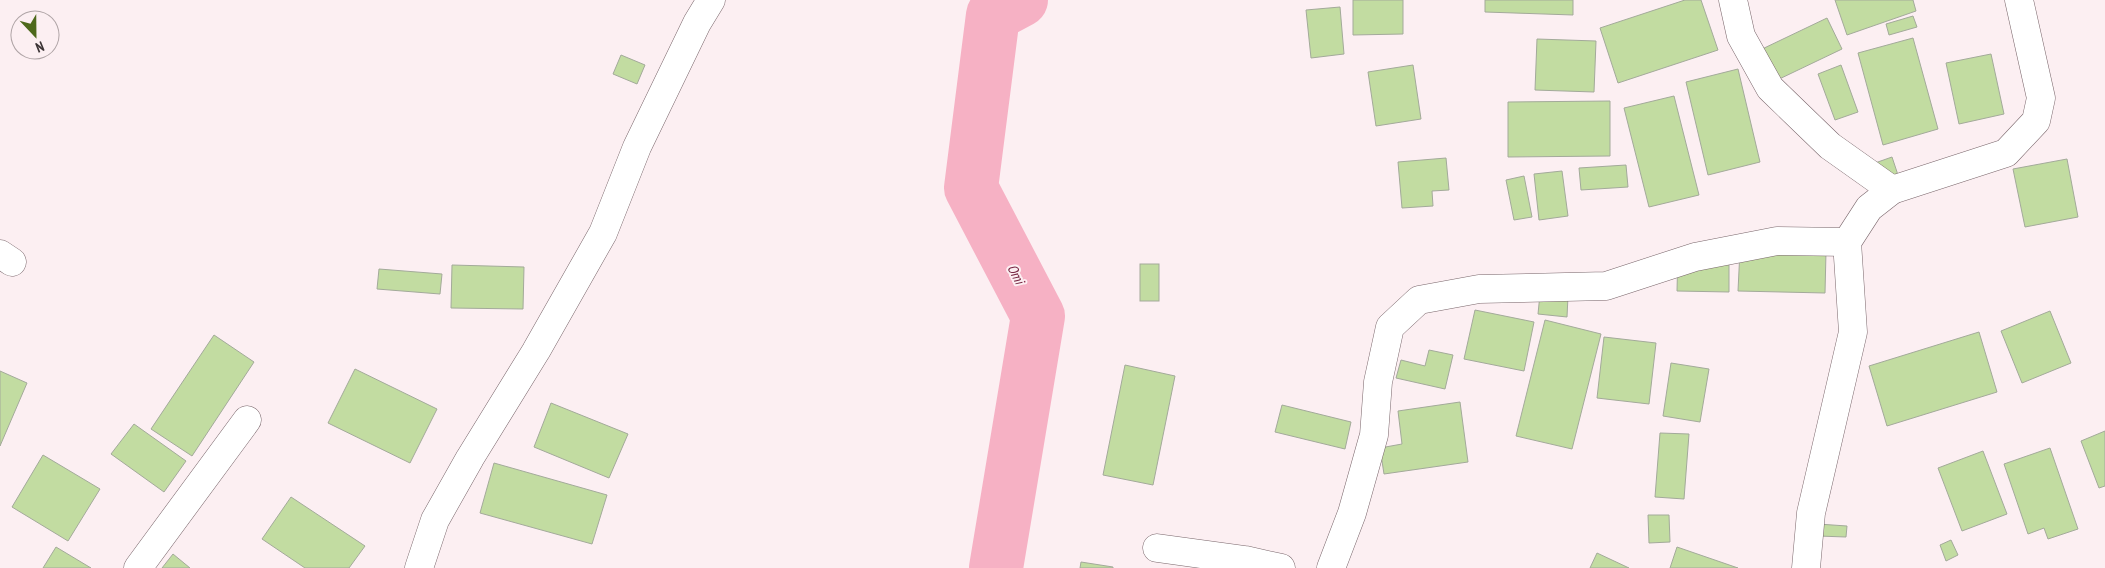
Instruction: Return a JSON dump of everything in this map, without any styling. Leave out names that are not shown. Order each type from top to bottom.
[{"type":"street","points":[[419,568],[434,520],[536,351],[603,233],[637,147],[696,23],[711,0]]},
{"type":"street","points":[[1733,0],[1741,36],[1770,88],[1830,146],[1892,190]]},
{"type":"street","points":[[1806,568],[1811,514],[1854,332],[1847,242],[1869,208],[1892,190],[2006,153],[2036,121],[2041,98],[2019,0]]},
{"type":"street","points":[[1331,568],[1352,513],[1374,435],[1378,382],[1390,327],[1419,300],[1479,289],[1606,286],[1695,257],[1777,241],[1847,242]]},
{"type":"street","points":[[138,568],[247,420]]},
{"type":"street","points":[[1157,548],[1245,560],[1281,568]]},
{"type":"building","points":[[1353,0],[1403,0],[1403,34],[1353,35]]},
{"type":"building","points":[[1485,0],[1573,0],[1573,15],[1485,12]]},
{"type":"building","points":[[1685,0],[1701,0],[1718,50],[1618,83],[1600,28]]},
{"type":"building","points":[[1835,0],[1913,0],[1916,11],[1847,35]]},
{"type":"building","points":[[1340,7],[1344,54],[1311,58],[1306,10]]},
{"type":"building","points":[[1913,16],[1917,27],[1889,35],[1886,24]]},
{"type":"building","points":[[1827,18],[1842,49],[1773,82],[1758,51]]},
{"type":"building","points":[[1913,38],[1938,129],[1883,145],[1858,53]]},
{"type":"building","points":[[1537,39],[1596,41],[1594,92],[1535,90]]},
{"type":"building","points":[[1991,54],[2004,114],[1959,124],[1946,63]]},
{"type":"building","points":[[621,55],[645,65],[637,84],[613,74]]},
{"type":"building","points":[[1413,65],[1421,119],[1376,126],[1368,72]]},
{"type":"building","points":[[1841,65],[1858,112],[1835,120],[1818,74]]},
{"type":"building","points":[[1738,69],[1760,162],[1708,175],[1686,82]]},
{"type":"building","points":[[1674,96],[1699,195],[1649,207],[1624,108]]},
{"type":"building","points":[[1610,101],[1610,156],[1508,157],[1508,102]]},
{"type":"building","points":[[1892,157],[1898,175],[1881,181],[1875,163]]},
{"type":"building","points":[[1446,158],[1449,190],[1432,191],[1433,206],[1402,208],[1398,162]]},
{"type":"building","points":[[2067,159],[2078,217],[2025,227],[2013,169]]},
{"type":"building","points":[[1626,165],[1628,187],[1581,190],[1579,168]]},
{"type":"building","points":[[1562,171],[1568,216],[1539,220],[1534,174]]},
{"type":"building","points":[[1524,176],[1532,217],[1514,220],[1506,180]]},
{"type":"building","points":[[1678,249],[1729,250],[1729,292],[1677,291]]},
{"type":"building","points":[[1740,250],[1826,252],[1825,293],[1738,291]]},
{"type":"building","points":[[1140,264],[1159,264],[1159,301],[1140,301]]},
{"type":"building","points":[[452,265],[524,267],[523,309],[451,308]]},
{"type":"building","points":[[379,269],[442,274],[440,294],[377,289]]},
{"type":"building","points":[[1540,294],[1568,296],[1567,317],[1538,314]]},
{"type":"building","points":[[1475,310],[1534,322],[1524,371],[1464,359]]},
{"type":"building","points":[[2050,311],[2071,363],[2022,383],[2001,331]]},
{"type":"building","points":[[1545,320],[1601,334],[1572,449],[1516,436]]},
{"type":"building","points":[[1979,332],[1997,392],[1887,426],[1869,366]]},
{"type":"building","points":[[214,335],[254,362],[192,456],[151,429]]},
{"type":"building","points":[[1604,337],[1656,343],[1649,404],[1597,398]]},
{"type":"building","points":[[1429,350],[1453,355],[1445,389],[1396,378],[1401,360],[1425,366]]},
{"type":"building","points":[[1671,363],[1709,369],[1700,422],[1663,416]]},
{"type":"building","points":[[1125,365],[1175,376],[1153,485],[1103,475]]},
{"type":"building","points":[[355,369],[437,409],[410,463],[328,423]]},
{"type":"building","points":[[0,371],[27,383],[0,446]]},
{"type":"building","points":[[1460,402],[1468,462],[1384,474],[1380,448],[1402,444],[1398,411]]},
{"type":"building","points":[[551,403],[628,434],[609,478],[534,447]]},
{"type":"building","points":[[1282,405],[1351,422],[1345,449],[1275,432]]},
{"type":"building","points":[[134,424],[186,461],[164,492],[111,454]]},
{"type":"building","points":[[2105,431],[2105,486],[2099,488],[2081,441]]},
{"type":"building","points":[[1660,433],[1689,434],[1684,499],[1655,497]]},
{"type":"building","points":[[2050,448],[2078,529],[2048,539],[2044,528],[2028,534],[2004,464]]},
{"type":"building","points":[[1983,451],[2007,514],[1962,531],[1938,468]]},
{"type":"building","points":[[43,455],[100,489],[68,541],[12,507]]},
{"type":"building","points":[[494,463],[607,495],[592,544],[480,513]]},
{"type":"building","points":[[291,497],[365,546],[349,568],[305,568],[262,539]]},
{"type":"building","points":[[1648,515],[1669,515],[1670,542],[1649,543]]},
{"type":"building","points":[[1818,524],[1847,526],[1846,537],[1818,536]]},
{"type":"building","points":[[1951,540],[1958,555],[1946,561],[1940,545]]},
{"type":"building","points":[[56,547],[91,568],[43,568]]},
{"type":"building","points":[[1677,547],[1738,568],[1670,568]]},
{"type":"building","points":[[1597,553],[1629,568],[1590,568]]},
{"type":"building","points":[[173,554],[190,568],[162,568]]},
{"type":"building","points":[[1081,562],[1113,567],[1113,568],[1080,568]]},
{"type":"waterway","name":"Omi","points":[[996,568],[1038,316],[971,188],[993,15],[1021,0]]}]
